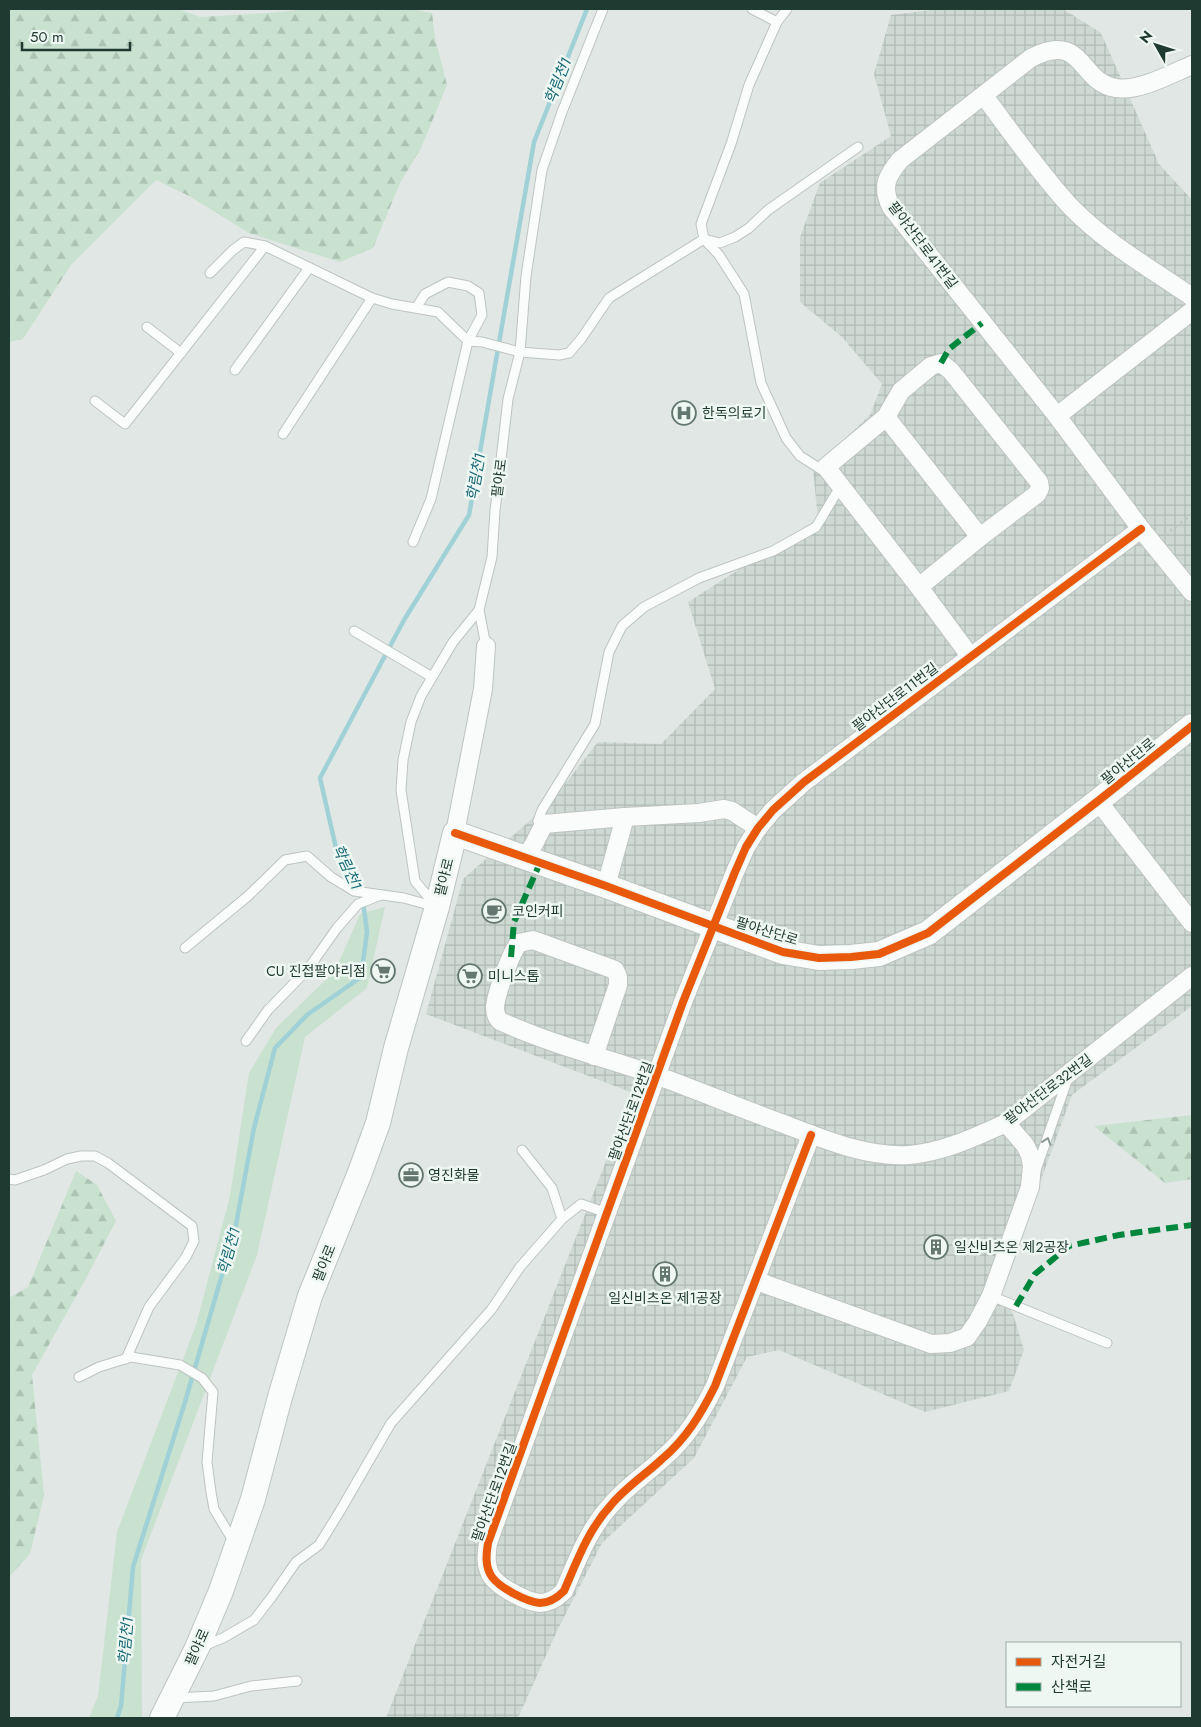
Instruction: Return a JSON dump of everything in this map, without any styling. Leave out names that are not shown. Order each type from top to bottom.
[{"type":"street","name":"팔야산단로41번길","points":[[1192,65],[1143,85],[1123,89],[1113,88],[1095,78],[1080,60],[1068,52],[1045,51],[1031,58],[900,160],[889,174],[886,187],[887,198],[892,207],[1057,416],[1141,529],[1192,592]]},
{"type":"street","points":[[984,96],[1070,206],[1100,233],[1192,296]]},
{"type":"street","points":[[1057,416],[1192,311]]},
{"type":"street","points":[[919,587],[980,537],[1037,494],[1040,488],[1038,482],[951,371],[941,363],[930,366],[902,391],[886,417],[826,467],[970,656]]},
{"type":"street","points":[[886,417],[980,537]]},
{"type":"street","name":"팔야산단로11번길","points":[[714,927],[746,847],[772,810],[804,782],[1141,529]]},
{"type":"street","name":"팔야로","points":[[168,1708],[197,1648],[221,1591],[253,1500],[280,1397],[310,1296],[378,1123],[396,1048],[437,907],[455,833],[482,689],[486,646]]},
{"type":"street","name":"팔야산단로","points":[[455,833],[606,886],[783,952],[819,958],[880,954],[928,933],[1192,726]]},
{"type":"street","points":[[1098,801],[1192,923]]},
{"type":"street","points":[[525,858],[544,824],[698,813],[724,809],[732,811],[758,828]]},
{"type":"street","points":[[606,886],[625,817]]},
{"type":"street","name":"팔야산단로12번길","points":[[714,927],[683,1002],[488,1544],[486,1553],[487,1566],[492,1578],[505,1589],[541,1603],[558,1597],[564,1591],[586,1540],[609,1506],[627,1488],[664,1458],[684,1438],[700,1416],[716,1386],[812,1135]]},
{"type":"street","name":"팔야산단로32번길","points":[[594,1056],[618,985],[618,977],[615,970],[534,940],[519,943],[511,957],[495,1006],[497,1018],[507,1024],[594,1056],[657,1076],[848,1147],[885,1154],[908,1155],[940,1150],[970,1140],[1006,1123],[1192,976]]},
{"type":"street","points":[[757,1281],[931,1344],[950,1343],[966,1337],[978,1321],[991,1296],[1030,1187],[1032,1166],[1030,1155],[1025,1145],[1006,1123]]},
{"type":"lane","name":"팔야로","points":[[486,646],[479,610],[492,558],[495,511],[508,399],[542,170],[562,112],[604,9]]},
{"type":"lane","points":[[752,9],[777,22]]},
{"type":"lane","points":[[787,9],[777,22],[749,85],[731,144],[701,224],[704,239],[719,255],[744,294],[762,383],[786,438],[800,456],[822,470],[826,467]]},
{"type":"lane","points":[[210,273],[244,242],[265,246],[372,298],[438,312],[468,341],[482,342],[516,351],[558,355],[569,353],[609,298],[704,239],[720,243],[735,237],[749,228],[768,210],[858,147]]},
{"type":"lane","points":[[95,402],[125,424],[265,246]]},
{"type":"lane","points":[[235,370],[309,268]]},
{"type":"lane","points":[[413,542],[431,498],[468,341],[482,315],[479,293],[468,286],[448,282],[425,294],[416,308]]},
{"type":"lane","points":[[283,434],[372,298]]},
{"type":"lane","points":[[147,327],[181,353]]},
{"type":"lane","points":[[544,824],[538,821],[542,810],[595,724],[609,652],[622,626],[644,607],[699,578],[773,550],[816,527],[840,487]]},
{"type":"lane","points":[[437,907],[415,881],[401,790],[403,760],[411,722],[421,696],[453,642],[479,610]]},
{"type":"lane","points":[[354,631],[432,677]]},
{"type":"lane","points":[[186,948],[248,896],[285,860],[307,856],[331,877],[354,891],[404,898],[437,907]]},
{"type":"lane","points":[[246,1041],[268,1010],[308,969],[358,904],[381,895]]},
{"type":"lane","points":[[1030,1187],[1070,1073]]},
{"type":"lane","points":[[522,1150],[552,1188],[562,1219]]},
{"type":"lane","points":[[9,1179],[15,1180],[67,1160],[95,1156],[108,1162],[192,1226],[194,1241],[186,1256],[148,1307],[126,1359]]},
{"type":"lane","points":[[197,1648],[223,1638],[254,1620],[296,1562],[319,1545],[391,1423],[491,1310],[520,1268],[562,1219],[581,1204],[607,1213]]},
{"type":"lane","points":[[991,1296],[1107,1343]]},
{"type":"lane","points":[[79,1377],[99,1367],[131,1357],[180,1365],[202,1378],[213,1392],[207,1462],[214,1509],[236,1546]]},
{"type":"lane","points":[[168,1708],[250,1686],[298,1681]]},
{"type":"path","points":[[1154,544],[1192,514]]},
{"type":"shaded area","points":[[938,9],[1063,9],[1101,33],[1159,164],[1192,200],[1192,1006],[1072,1095],[1000,1292],[1013,1314],[1024,1350],[1009,1391],[925,1412],[779,1350],[747,1357],[694,1458],[602,1543],[557,1631],[519,1716],[515,1718],[386,1718],[633,1093],[426,1014],[463,879],[550,803],[598,742],[661,744],[715,689],[688,602],[818,519],[813,469],[870,415],[882,384],[842,337],[800,302],[800,237],[820,183],[891,136],[874,74],[891,15]]},
{"type":"green space","points":[[9,9],[178,9],[200,17],[312,9],[411,9],[432,13],[435,38],[447,85],[421,148],[400,183],[373,248],[340,262],[249,233],[189,196],[156,180],[71,265],[23,339],[9,342]]},
{"type":"green space","points":[[385,907],[367,988],[305,1037],[257,1255],[141,1560],[142,1718],[89,1718],[98,1696],[117,1532],[196,1325],[230,1196],[249,1073],[276,1028],[335,971],[360,914]]},
{"type":"green space","points":[[1192,1115],[1192,1179],[1165,1183],[1094,1126]]},
{"type":"green space","points":[[76,1171],[97,1185],[116,1221],[32,1375],[44,1495],[30,1554],[9,1577],[9,1298],[28,1287]]},
{"type":"waterway","name":"학림천1","points":[[117,1718],[121,1706],[133,1567],[185,1402],[235,1230],[254,1128],[275,1048],[307,1015],[361,977],[367,932],[363,901],[336,848],[320,778],[404,620],[469,515],[534,142],[587,9]]},
{"type":"marked path","points":[[941,363],[949,349],[982,323]]},
{"type":"marked path","points":[[511,957],[514,922],[540,863]]},
{"type":"marked path","points":[[1016,1306],[1035,1274],[1069,1246],[1119,1235],[1192,1225]]},
{"type":"cycle path","points":[[811,1135],[715,1386],[692,1426],[671,1451],[623,1492],[603,1515],[589,1535],[561,1594],[550,1601],[540,1603],[528,1600],[507,1590],[492,1577],[488,1569],[488,1543],[683,1002],[746,847],[758,828],[773,810],[804,782],[1141,529]]},
{"type":"cycle path","points":[[455,833],[606,886],[783,952],[819,958],[879,954],[928,933],[1192,726]]},
{"type":"place","name":"한독의료기","points":[[684,413]]},
{"type":"place","name":"코인커피","points":[[494,911]]},
{"type":"place","name":"CU 진접팔야리점","points":[[383,971]]},
{"type":"place","name":"미니스톱","points":[[470,976]]},
{"type":"place","name":"영진화물","points":[[411,1175]]},
{"type":"place","name":"일신비츠온 제2공장","points":[[936,1247]]},
{"type":"place","name":"일신비츠온 제1공장","points":[[665,1274]]}]
